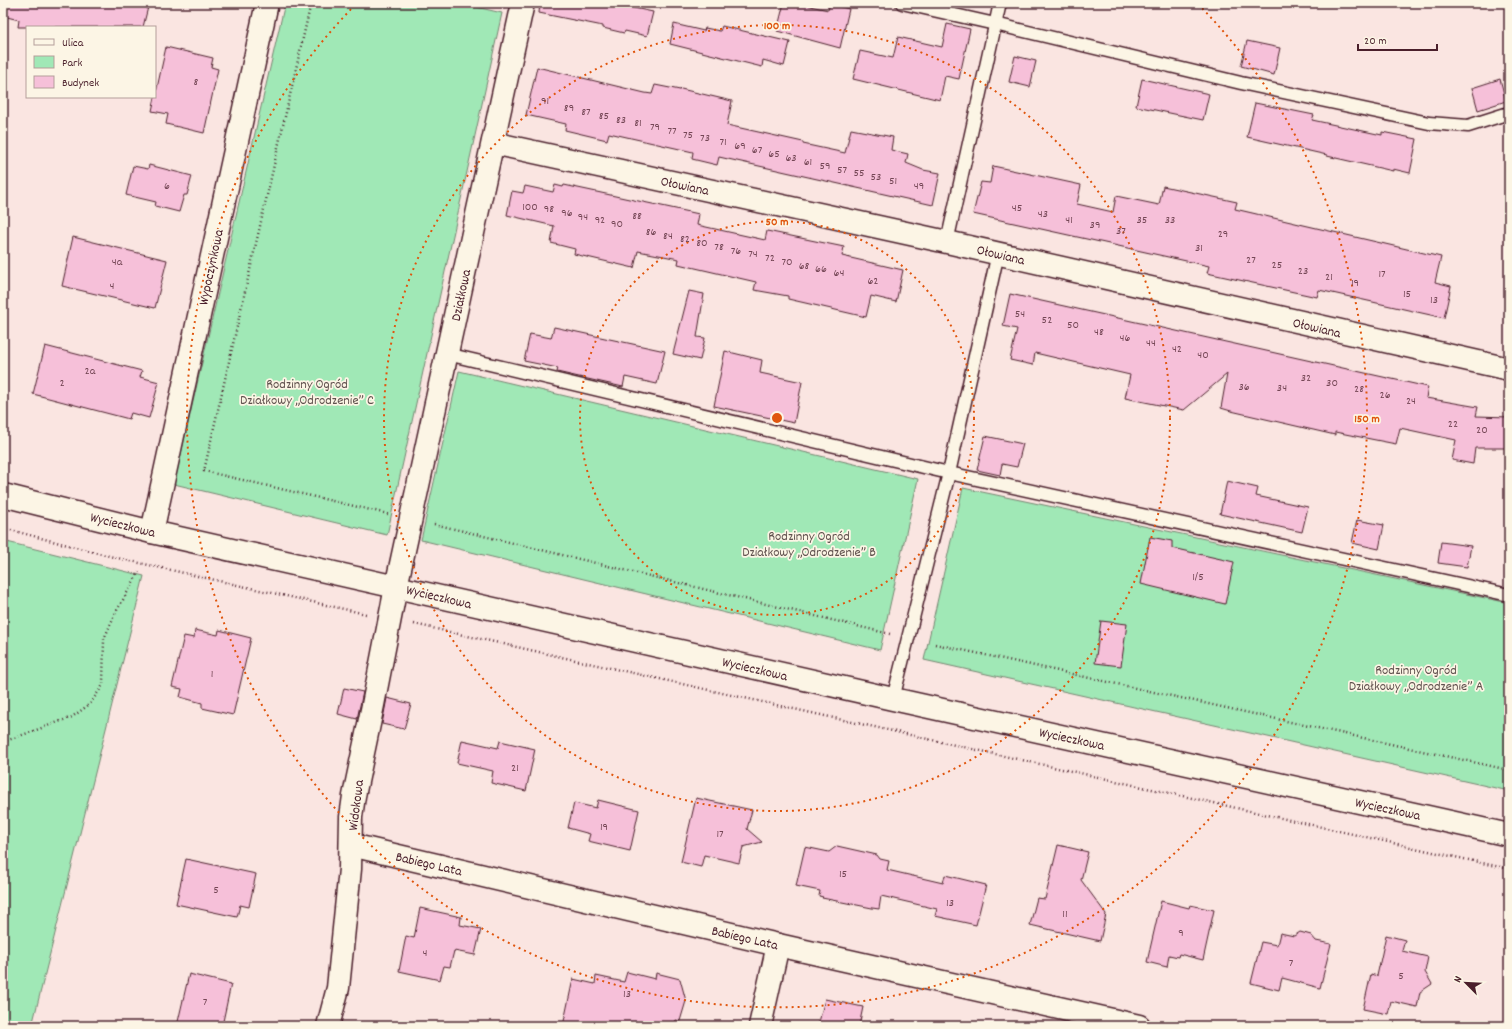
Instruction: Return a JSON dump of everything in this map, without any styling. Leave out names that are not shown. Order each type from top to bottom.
[{"type":"street","name":"Wypoczynkowa","points":[[152,532],[267,3]]},
{"type":"street","name":"Działkowa","points":[[396,587],[523,3]]},
{"type":"street","name":"Ołowiana","points":[[493,143],[947,242],[1509,370]]},
{"type":"street","name":"Wycieczkowa","points":[[3,495],[152,532],[893,699],[1509,835]]},
{"type":"street","name":"Widokowa","points":[[328,1026],[338,988],[350,869],[351,817],[354,796],[396,587]]},
{"type":"street","name":"Babiego Lata","points":[[351,845],[778,945],[1139,1026]]},
{"type":"street","points":[[760,1026],[778,945]]},
{"type":"lane","points":[[902,3],[1240,83],[1429,124],[1468,126],[1509,113]]},
{"type":"lane","points":[[947,242],[1000,3]]},
{"type":"lane","points":[[893,699],[948,473],[998,254]]},
{"type":"lane","points":[[447,354],[948,473],[1509,595]]},
{"type":"path","points":[[3,528],[113,557],[1509,869]]},
{"type":"path","points":[[3,742],[72,717],[90,704],[103,685],[104,638],[116,612],[139,572]]},
{"type":"path","points":[[935,644],[1509,770]]},
{"type":"green space","name":"Rodzinny Ogród Działkowy „Odrodzenie” C","points":[[285,3],[459,3],[502,13],[387,535],[174,484]]},
{"type":"green space","name":"Rodzinny Ogród Działkowy „Odrodzenie” B","points":[[459,371],[918,479],[880,650],[421,540]]},
{"type":"green space","name":"Rodzinny Ogród Działkowy „Odrodzenie” A","points":[[963,488],[1509,603],[1509,791],[924,660]]},
{"type":"green space","points":[[3,541],[144,576],[32,1026],[3,1026]]},
{"type":"building","points":[[3,3],[134,3],[148,7],[143,26],[18,27],[19,20],[3,16]]},
{"type":"building","points":[[540,3],[610,3],[653,12],[647,36],[625,31],[624,33],[603,28],[603,26],[539,13]]},
{"type":"building","points":[[784,3],[797,3],[828,10],[830,4],[849,9],[840,48],[777,31]]},
{"type":"building","points":[[674,24],[704,31],[705,28],[720,31],[722,26],[790,42],[784,66],[763,60],[762,67],[670,44]]},
{"type":"building","points":[[947,24],[970,29],[959,79],[945,76],[940,100],[853,79],[860,51],[893,58],[898,37],[942,47]]},
{"type":"building","points":[[1247,41],[1280,48],[1274,75],[1241,66]]},
{"type":"building","points":[[166,47],[213,58],[211,67],[218,69],[204,133],[166,124],[168,114],[152,111]]},
{"type":"building","points":[[1015,56],[1036,61],[1030,87],[1009,82]]},
{"type":"building","points":[[537,67],[645,93],[652,94],[655,85],[681,89],[732,101],[727,125],[845,153],[851,129],[893,137],[891,150],[908,154],[906,163],[923,170],[940,173],[933,205],[719,157],[717,165],[692,159],[693,152],[609,133],[607,140],[565,130],[566,124],[526,115]]},
{"type":"building","points":[[1142,79],[1209,94],[1203,120],[1136,106]]},
{"type":"building","points":[[1500,79],[1506,101],[1478,110],[1472,88]]},
{"type":"building","points":[[1255,103],[1314,115],[1312,120],[1382,135],[1382,132],[1417,139],[1410,173],[1393,169],[1393,171],[1247,137]]},
{"type":"building","points":[[149,165],[192,176],[187,195],[184,195],[179,212],[155,206],[156,202],[126,195],[133,166],[148,169]]},
{"type":"building","points":[[993,166],[1081,185],[1077,204],[1113,212],[1116,196],[1159,205],[1163,186],[1237,202],[1235,209],[1441,257],[1435,282],[1451,286],[1444,318],[1319,290],[1317,297],[1207,273],[1209,266],[973,214],[981,182],[990,183]]},
{"type":"building","points":[[555,185],[563,187],[564,185],[699,214],[697,225],[765,240],[767,231],[844,247],[842,256],[903,270],[896,302],[871,296],[866,317],[788,299],[788,296],[754,290],[756,282],[678,264],[679,259],[638,251],[634,268],[574,254],[575,249],[551,243],[554,226],[507,215],[512,191],[523,193],[525,186],[553,192]]},
{"type":"building","points":[[73,237],[167,260],[155,308],[62,286]]},
{"type":"building","points":[[689,291],[704,294],[697,337],[705,338],[700,360],[673,354]]},
{"type":"building","points":[[1010,294],[1428,387],[1426,398],[1478,407],[1476,416],[1509,417],[1509,448],[1475,448],[1473,464],[1452,460],[1456,440],[1400,428],[1396,444],[1335,432],[1335,435],[1231,411],[1221,408],[1227,374],[1184,410],[1125,398],[1130,375],[1035,353],[1033,365],[1010,360],[1017,329],[1003,326]]},
{"type":"building","points":[[554,327],[665,351],[657,384],[625,377],[623,387],[557,372],[558,368],[524,361],[530,334],[551,338]]},
{"type":"building","points":[[45,346],[142,371],[140,377],[159,382],[149,418],[131,413],[129,419],[33,394]]},
{"type":"building","points":[[725,351],[762,360],[760,373],[802,382],[794,423],[714,406]]},
{"type":"building","points":[[985,436],[1023,444],[1017,467],[1002,464],[1000,475],[977,470]]},
{"type":"building","points":[[1227,481],[1258,488],[1256,496],[1308,507],[1302,532],[1220,514]]},
{"type":"building","points":[[1357,520],[1384,525],[1379,549],[1352,543]]},
{"type":"building","points":[[1150,537],[1172,541],[1172,548],[1234,562],[1225,604],[1141,584]]},
{"type":"building","points":[[1441,542],[1471,546],[1467,567],[1438,563]]},
{"type":"building","points":[[1101,621],[1127,624],[1121,666],[1095,663]]},
{"type":"building","points":[[195,630],[218,635],[219,630],[251,638],[233,715],[202,708],[202,703],[180,697],[182,689],[172,687],[184,636],[194,638]]},
{"type":"building","points":[[344,688],[363,692],[357,719],[338,714]]},
{"type":"building","points":[[387,698],[411,704],[404,729],[382,724]]},
{"type":"building","points":[[462,740],[498,748],[500,741],[535,749],[526,791],[491,783],[493,771],[457,763]]},
{"type":"building","points":[[696,798],[752,810],[747,829],[762,842],[743,847],[739,863],[704,855],[701,867],[681,862]]},
{"type":"building","points":[[598,800],[639,810],[630,851],[588,841],[590,834],[568,828],[574,803],[596,808]]},
{"type":"building","points":[[1058,845],[1088,852],[1081,880],[1106,914],[1100,941],[1030,925],[1037,898],[1045,899]]},
{"type":"building","points":[[837,846],[877,855],[880,859],[889,861],[887,870],[943,883],[945,875],[986,885],[976,925],[935,916],[937,909],[881,896],[879,909],[822,898],[823,897],[819,896],[820,891],[796,886],[805,847],[829,852]]},
{"type":"building","points":[[186,859],[256,874],[249,907],[240,905],[237,917],[176,904]]},
{"type":"building","points":[[1161,901],[1189,908],[1190,905],[1214,910],[1203,960],[1179,954],[1178,957],[1169,955],[1167,967],[1147,962]]},
{"type":"building","points":[[420,908],[461,917],[460,925],[481,929],[475,955],[454,951],[450,967],[444,966],[440,980],[399,971],[406,936],[414,938]]},
{"type":"building","points":[[1300,932],[1311,935],[1316,941],[1331,944],[1320,988],[1282,978],[1279,990],[1251,983],[1261,942],[1277,945],[1280,933],[1294,936]]},
{"type":"building","points":[[1386,935],[1405,940],[1402,951],[1428,957],[1425,972],[1432,984],[1420,992],[1417,1007],[1391,1001],[1388,1014],[1363,1009],[1371,974],[1377,976]]},
{"type":"building","points":[[627,972],[655,979],[656,973],[680,979],[686,1001],[680,1021],[676,1020],[674,1026],[563,1026],[573,979],[595,984],[596,976],[624,982]]},
{"type":"building","points":[[189,974],[231,984],[222,1026],[177,1026]]},
{"type":"building","points":[[825,999],[863,1007],[859,1026],[818,1026]]}]
